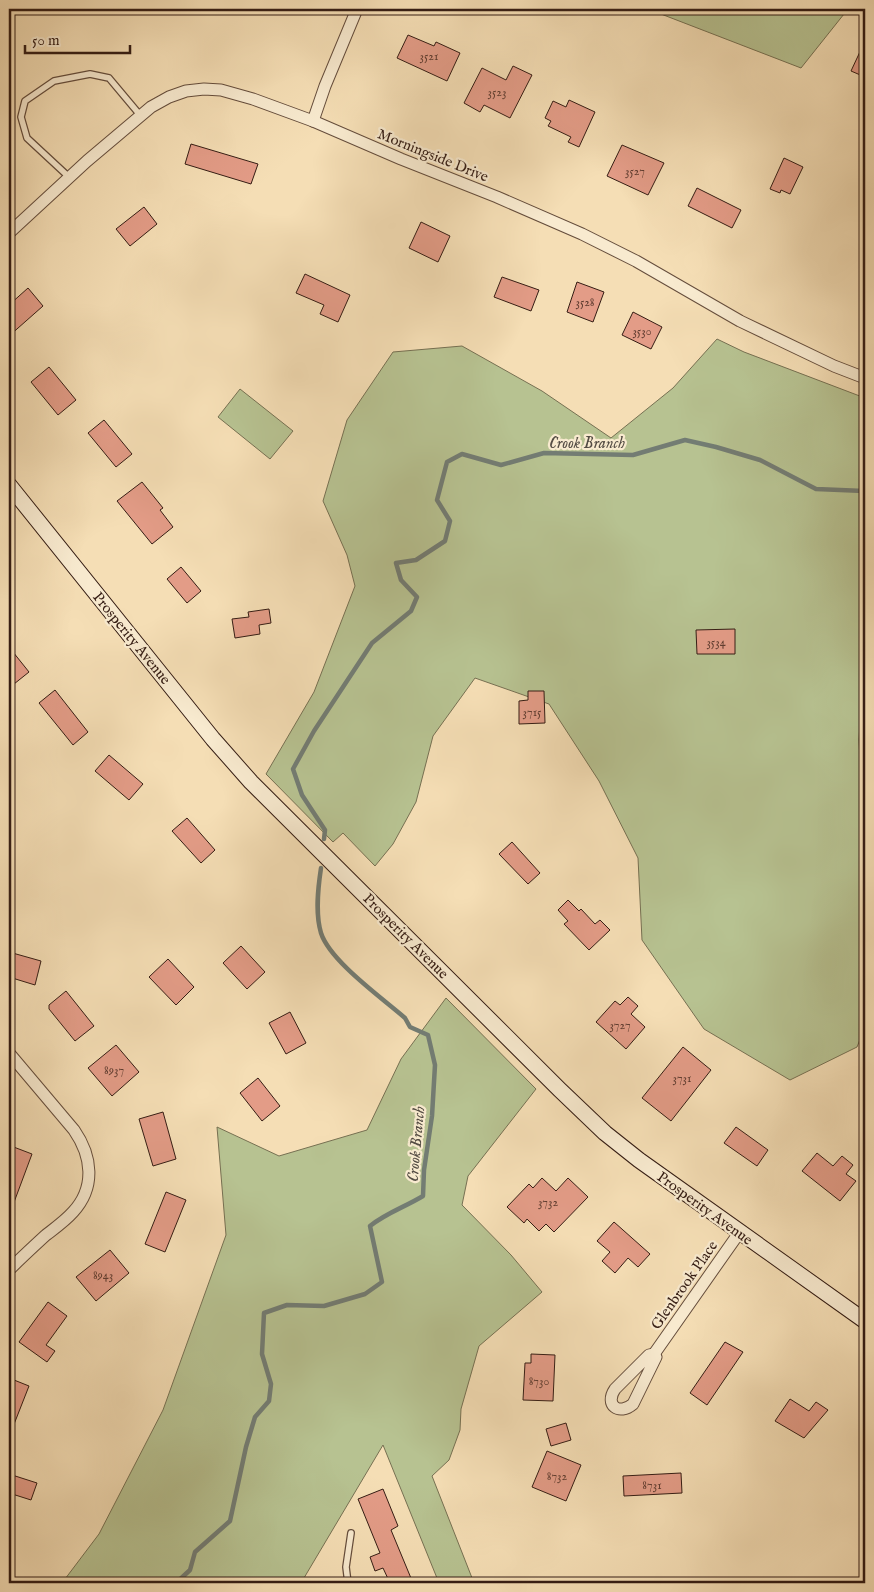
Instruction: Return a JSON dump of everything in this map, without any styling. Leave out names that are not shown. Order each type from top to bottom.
[{"type":"main road","name":"Prosperity Avenue","points":[[9,485],[207,731],[251,782],[605,1133],[639,1160],[865,1321]]},
{"type":"street","points":[[313,121],[325,86],[357,9]]},
{"type":"street","name":"Morningside Drive","points":[[9,233],[140,115],[169,96],[186,91],[221,90],[253,99],[313,121],[582,234],[636,261],[740,321],[834,366],[864,376]]},
{"type":"street","points":[[9,1053],[83,1142],[88,1156],[89,1171],[87,1186],[82,1200],[73,1212],[9,1270]]},
{"type":"street","name":"Glenbrook Place","points":[[654,1354],[740,1233]]},
{"type":"street","points":[[654,1354],[656,1357],[633,1404],[627,1409],[620,1410],[614,1407],[611,1401],[611,1394],[649,1355],[654,1354]]},
{"type":"lane","points":[[69,177],[27,138],[20,117],[25,101],[54,80],[90,74],[108,78],[140,115]]},
{"type":"lane","points":[[348,1583],[346,1567],[351,1533]]},
{"type":"green space","points":[[648,9],[848,9],[801,68]]},
{"type":"green space","points":[[717,339],[744,352],[865,398],[865,637],[859,740],[865,868],[865,1027],[857,1047],[790,1080],[704,1029],[642,940],[638,858],[599,781],[549,704],[475,678],[433,736],[416,802],[393,844],[375,866],[343,833],[333,842],[266,774],[314,692],[355,586],[347,555],[323,501],[347,420],[393,352],[462,346],[542,391],[611,438],[673,388]]},
{"type":"green space","points":[[240,389],[293,431],[270,459],[218,417]]},
{"type":"green space","points":[[446,998],[536,1089],[468,1176],[462,1205],[511,1255],[542,1292],[479,1346],[461,1409],[460,1430],[449,1460],[432,1476],[474,1583],[439,1583],[383,1445],[301,1583],[62,1583],[99,1534],[163,1410],[226,1235],[217,1127],[279,1156],[367,1130],[401,1059]]},
{"type":"building","points":[[408,35],[434,46],[436,42],[460,53],[447,81],[397,58]]},
{"type":"building","points":[[865,41],[865,77],[851,71]]},
{"type":"building","points":[[513,66],[532,75],[510,118],[484,105],[480,112],[464,103],[482,68],[506,80]]},
{"type":"building","points":[[569,100],[595,112],[579,147],[568,142],[571,137],[548,126],[551,121],[545,118],[553,101],[566,107]]},
{"type":"building","points":[[191,144],[258,164],[251,184],[185,164]]},
{"type":"building","points":[[622,145],[664,163],[648,195],[607,176]]},
{"type":"building","points":[[784,158],[803,167],[790,194],[781,190],[780,193],[770,189]]},
{"type":"building","points":[[697,188],[741,210],[732,228],[688,206]]},
{"type":"building","points":[[144,207],[157,224],[130,246],[116,229]]},
{"type":"building","points":[[421,222],[450,236],[438,262],[409,248]]},
{"type":"building","points":[[305,274],[350,295],[338,322],[320,314],[324,305],[296,293]]},
{"type":"building","points":[[502,277],[539,290],[531,311],[494,297]]},
{"type":"building","points":[[577,282],[604,292],[593,322],[567,312]]},
{"type":"building","points":[[28,288],[43,306],[9,336],[9,305]]},
{"type":"building","points":[[633,312],[662,327],[651,349],[622,335]]},
{"type":"building","points":[[49,367],[76,400],[58,415],[31,382]]},
{"type":"building","points":[[104,420],[132,454],[116,467],[88,433]]},
{"type":"building","points":[[142,482],[163,508],[160,510],[173,527],[152,544],[117,501]]},
{"type":"building","points":[[181,567],[201,591],[187,603],[167,579]]},
{"type":"building","points":[[269,609],[271,623],[259,625],[260,634],[235,638],[232,619],[249,617],[248,612]]},
{"type":"building","points":[[735,629],[735,654],[697,654],[696,630]]},
{"type":"building","points":[[9,647],[29,672],[9,688]]},
{"type":"building","points":[[55,690],[88,732],[73,745],[39,703]]},
{"type":"building","points":[[528,691],[544,691],[545,723],[519,724],[519,701],[528,700]]},
{"type":"building","points":[[109,755],[143,784],[129,800],[95,771]]},
{"type":"building","points":[[187,818],[215,850],[201,863],[172,831]]},
{"type":"building","points":[[512,842],[540,873],[528,884],[499,854]]},
{"type":"building","points":[[568,900],[579,911],[581,909],[595,924],[600,920],[610,930],[589,950],[564,924],[568,921],[558,910]]},
{"type":"building","points":[[241,946],[265,972],[247,989],[223,963]]},
{"type":"building","points":[[9,952],[41,961],[35,985],[9,977]]},
{"type":"building","points":[[168,959],[194,987],[176,1005],[149,977]]},
{"type":"building","points":[[66,991],[94,1026],[75,1041],[49,1009],[49,1005]]},
{"type":"building","points":[[628,997],[638,1006],[631,1014],[645,1027],[626,1049],[596,1022],[615,1001],[620,1005]]},
{"type":"building","points":[[290,1012],[306,1043],[286,1054],[269,1023]]},
{"type":"building","points":[[116,1045],[139,1072],[112,1096],[88,1068]]},
{"type":"building","points":[[683,1047],[711,1070],[671,1121],[642,1098]]},
{"type":"building","points":[[258,1078],[280,1106],[262,1121],[240,1093]]},
{"type":"building","points":[[163,1112],[176,1159],[153,1166],[139,1119]]},
{"type":"building","points":[[736,1127],[768,1150],[757,1166],[724,1143]]},
{"type":"building","points":[[11,1146],[32,1154],[10,1213],[9,1153]]},
{"type":"building","points":[[817,1153],[833,1166],[842,1156],[853,1165],[846,1174],[856,1181],[840,1201],[802,1171]]},
{"type":"building","points":[[542,1178],[556,1191],[568,1178],[588,1197],[554,1232],[546,1224],[539,1231],[527,1219],[524,1223],[507,1207],[529,1184],[533,1188]]},
{"type":"building","points":[[166,1192],[186,1200],[165,1252],[145,1244]]},
{"type":"building","points":[[614,1222],[650,1254],[638,1267],[628,1258],[615,1273],[602,1261],[610,1252],[597,1241]]},
{"type":"building","points":[[110,1250],[129,1273],[96,1301],[76,1277]]},
{"type":"building","points":[[48,1302],[67,1316],[46,1345],[55,1351],[47,1362],[19,1342]]},
{"type":"building","points":[[725,1342],[743,1352],[707,1405],[690,1393]]},
{"type":"building","points":[[531,1354],[555,1355],[553,1401],[523,1400],[525,1363],[531,1363]]},
{"type":"building","points":[[9,1378],[29,1386],[9,1437]]},
{"type":"building","points":[[790,1399],[809,1411],[816,1402],[828,1410],[804,1438],[775,1421]]},
{"type":"building","points":[[566,1423],[571,1440],[551,1446],[546,1429]]},
{"type":"building","points":[[547,1451],[581,1465],[566,1501],[532,1487]]},
{"type":"building","points":[[681,1473],[682,1493],[624,1496],[623,1476]]},
{"type":"building","points":[[9,1474],[37,1483],[31,1500],[9,1493]]},
{"type":"building","points":[[383,1489],[398,1526],[391,1530],[413,1583],[390,1583],[383,1568],[375,1571],[370,1557],[380,1553],[358,1499]]},
{"type":"waterway","name":"Crook Branch","points":[[324,839],[325,830],[302,795],[293,769],[314,731],[372,643],[411,611],[417,597],[401,580],[396,563],[416,560],[445,541],[450,521],[437,500],[447,462],[462,454],[501,465],[544,453],[633,455],[685,440],[760,460],[816,489],[865,490]]},
{"type":"waterway","name":"Crook Branch","points":[[176,1583],[190,1570],[195,1552],[230,1521],[246,1447],[255,1417],[269,1401],[271,1384],[262,1354],[264,1313],[287,1305],[324,1306],[365,1294],[382,1282],[370,1226],[382,1217],[423,1196],[424,1170],[432,1116],[435,1065],[428,1035],[410,1027],[405,1018],[345,967],[326,944],[321,933],[318,917],[318,892],[321,868]]}]
